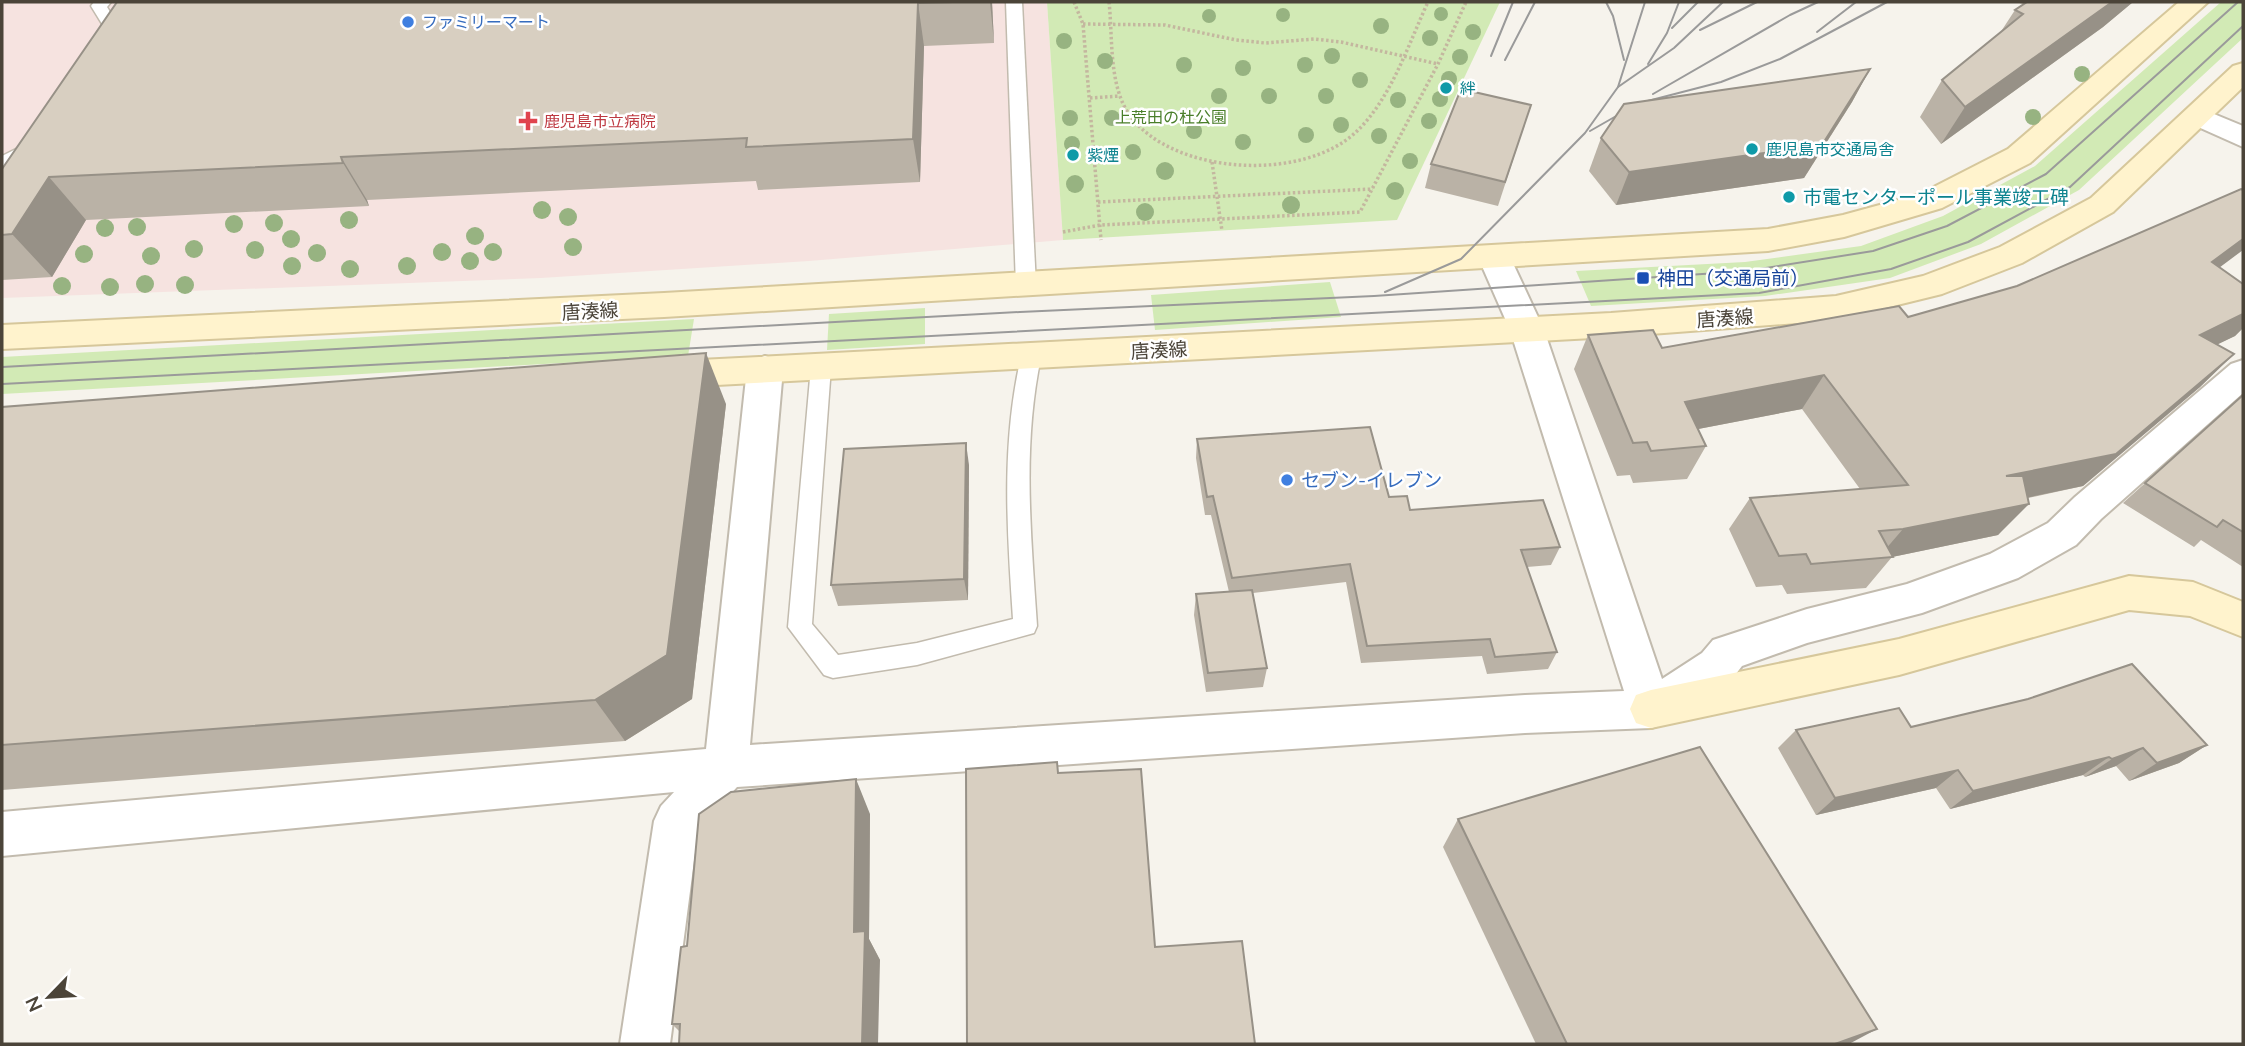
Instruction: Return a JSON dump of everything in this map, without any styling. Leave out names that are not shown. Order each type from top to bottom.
[{"type":"street","name":"唐湊線","points":[[2,337],[358,323],[1026,286],[1768,240],[1844,226],[1931,201],[2019,156],[2195,2]]},
{"type":"street","name":"唐湊線","points":[[629,377],[1528,330],[1740,317],[1836,308],[1930,286],[2011,255],[2102,205],[2243,72]]},
{"type":"street","points":[[2197,116],[2243,138]]},
{"type":"street","points":[[1494,257],[1528,330],[1651,709]]},
{"type":"street","points":[[645,1044],[677,821],[726,767],[765,369]]},
{"type":"street","points":[[1651,709],[1717,666],[1728,653],[1807,626],[1908,601],[2004,566],[2062,534],[2088,508],[2243,373]]},
{"type":"street","points":[[2,834],[726,767],[1525,714],[1651,709],[1899,657],[2129,593],[2193,599],[2243,620]]},
{"type":"lane","points":[[103,2],[99,6],[123,45]]},
{"type":"lane","points":[[1014,2],[1026,286]]},
{"type":"lane","points":[[2,163],[43,140],[51,146],[24,167],[2,175]]},
{"type":"lane","points":[[821,367],[800,627],[833,667],[917,654],[1025,626],[1018,484],[1023,386],[1031,357]]},
{"type":"path","points":[[1074,2],[1083,23],[1101,245]]},
{"type":"path","points":[[1109,2],[1120,96],[1142,131],[1168,147],[1212,162],[1267,165],[1323,154],[1353,135],[1373,113],[1428,2]]},
{"type":"path","points":[[1024,237],[1100,225],[1360,212],[1438,64],[1466,2]]},
{"type":"path","points":[[1083,23],[1165,25],[1236,40],[1265,43],[1341,41],[1438,64]]},
{"type":"path","points":[[1090,98],[1120,96]]},
{"type":"path","points":[[1212,162],[1224,239]]},
{"type":"path","points":[[1098,202],[1374,189]]},
{"type":"shaded area","name":"鹿児島市立病院","points":[[2,2],[1047,2],[1063,240],[809,261],[541,278],[2,298]]},
{"type":"green space","name":"上荒田の杜公園","points":[[1047,2],[1500,2],[1397,220],[1063,240]]},
{"type":"green space","points":[[2221,2],[2243,2],[2243,38],[2079,190],[1981,244],[1890,278],[1765,296],[1591,306],[1576,271],[1745,262],[1861,246],[1943,216],[2035,166]]},
{"type":"green space","points":[[1330,282],[1341,317],[1155,330],[1151,295]]},
{"type":"green space","points":[[925,308],[925,344],[827,350],[829,314]]},
{"type":"green space","points":[[694,319],[688,356],[2,394],[2,357]]},
{"type":"building","points":[[117,2],[953,2],[918,3],[913,139],[746,147],[747,138],[341,157],[343,163],[49,177],[12,234],[2,235],[2,169]]},
{"type":"building","points":[[2027,2],[2112,2],[1965,107],[1942,80],[2023,14],[2015,10]]},
{"type":"building","points":[[1870,69],[1822,145],[1629,172],[1601,138],[1624,104]]},
{"type":"building","points":[[1461,89],[1531,105],[1505,182],[1431,164]]},
{"type":"building","points":[[2241,189],[2243,239],[2212,262],[2243,284],[2243,314],[2200,335],[2234,354],[2116,454],[2006,476],[2023,476],[2029,504],[1903,529],[1879,531],[1893,557],[1811,564],[1806,554],[1779,556],[1750,498],[1908,485],[1824,375],[1685,402],[1706,446],[1651,451],[1647,442],[1633,443],[1588,335],[1653,330],[1662,348],[1899,306],[1908,317],[2017,286]]},
{"type":"building","points":[[706,353],[667,655],[595,700],[2,745],[2,407]]},
{"type":"building","points":[[2243,395],[2243,532],[2223,520],[2217,527],[2145,483]]},
{"type":"building","points":[[1370,427],[1389,497],[1407,496],[1410,510],[1543,500],[1560,547],[1521,550],[1557,652],[1495,657],[1490,639],[1367,646],[1350,564],[1232,578],[1213,496],[1207,497],[1197,439]]},
{"type":"building","points":[[966,443],[964,579],[831,585],[844,449]]},
{"type":"building","points":[[1252,590],[1267,668],[1208,673],[1196,594]]},
{"type":"building","points":[[2132,664],[2207,745],[2157,763],[2143,748],[2112,759],[2109,757],[1973,791],[1958,770],[1835,798],[1796,730],[1899,708],[1911,727],[2028,699]]},
{"type":"building","points":[[1700,747],[1877,1029],[1835,1044],[1567,1044],[1458,819]]},
{"type":"building","points":[[1057,762],[1058,773],[1141,769],[1155,947],[1242,941],[1255,1044],[967,1044],[966,769]]},
{"type":"building","points":[[856,779],[854,932],[865,931],[862,1044],[679,1044],[680,1024],[672,1024],[681,947],[687,946],[699,814],[731,792]]},
{"type":"tram line","points":[[1491,56],[1513,2]]},
{"type":"tram line","points":[[1505,60],[1535,2]]},
{"type":"tram line","points":[[1606,2],[1613,16],[1624,60]]},
{"type":"tram line","points":[[1618,87],[1645,2]]},
{"type":"tram line","points":[[1648,64],[1667,33],[1679,2]]},
{"type":"tram line","points":[[1672,28],[1698,2]]},
{"type":"tram line","points":[[1618,87],[1674,48],[1723,2]]},
{"type":"tram line","points":[[1700,30],[1757,2]]},
{"type":"tram line","points":[[1653,94],[1790,15],[1818,2]]},
{"type":"tram line","points":[[1817,32],[1856,2]]},
{"type":"tram line","points":[[1636,104],[1721,82],[1780,59],[1887,2]]},
{"type":"tram line","points":[[2,367],[1020,312],[1374,296],[1747,271],[1873,251],[1947,226],[2046,174],[2238,2]]},
{"type":"tram line","points":[[2,384],[1759,293],[1891,269],[1968,242],[2070,187],[2243,26]]},
{"type":"tram line","points":[[1385,292],[1461,259],[1585,133],[1618,87]]},
{"type":"tram line","points":[[1590,131],[1632,107]]},
{"type":"place","name":"ファミリーマート","points":[[408,22]]},
{"type":"place","name":"絆","points":[[1446,88]]},
{"type":"place","name":"鹿児島市立病院","points":[[528,121]]},
{"type":"place","name":"鹿児島市交通局舎","points":[[1752,149]]},
{"type":"place","name":"紫煙","points":[[1073,155]]},
{"type":"place","name":"市電センターポール事業竣工碑","points":[[1789,197]]},
{"type":"place","name":"神田（交通局前）","points":[[1643,278]]},
{"type":"place","name":"セブン-イレブン","points":[[1287,480]]}]
